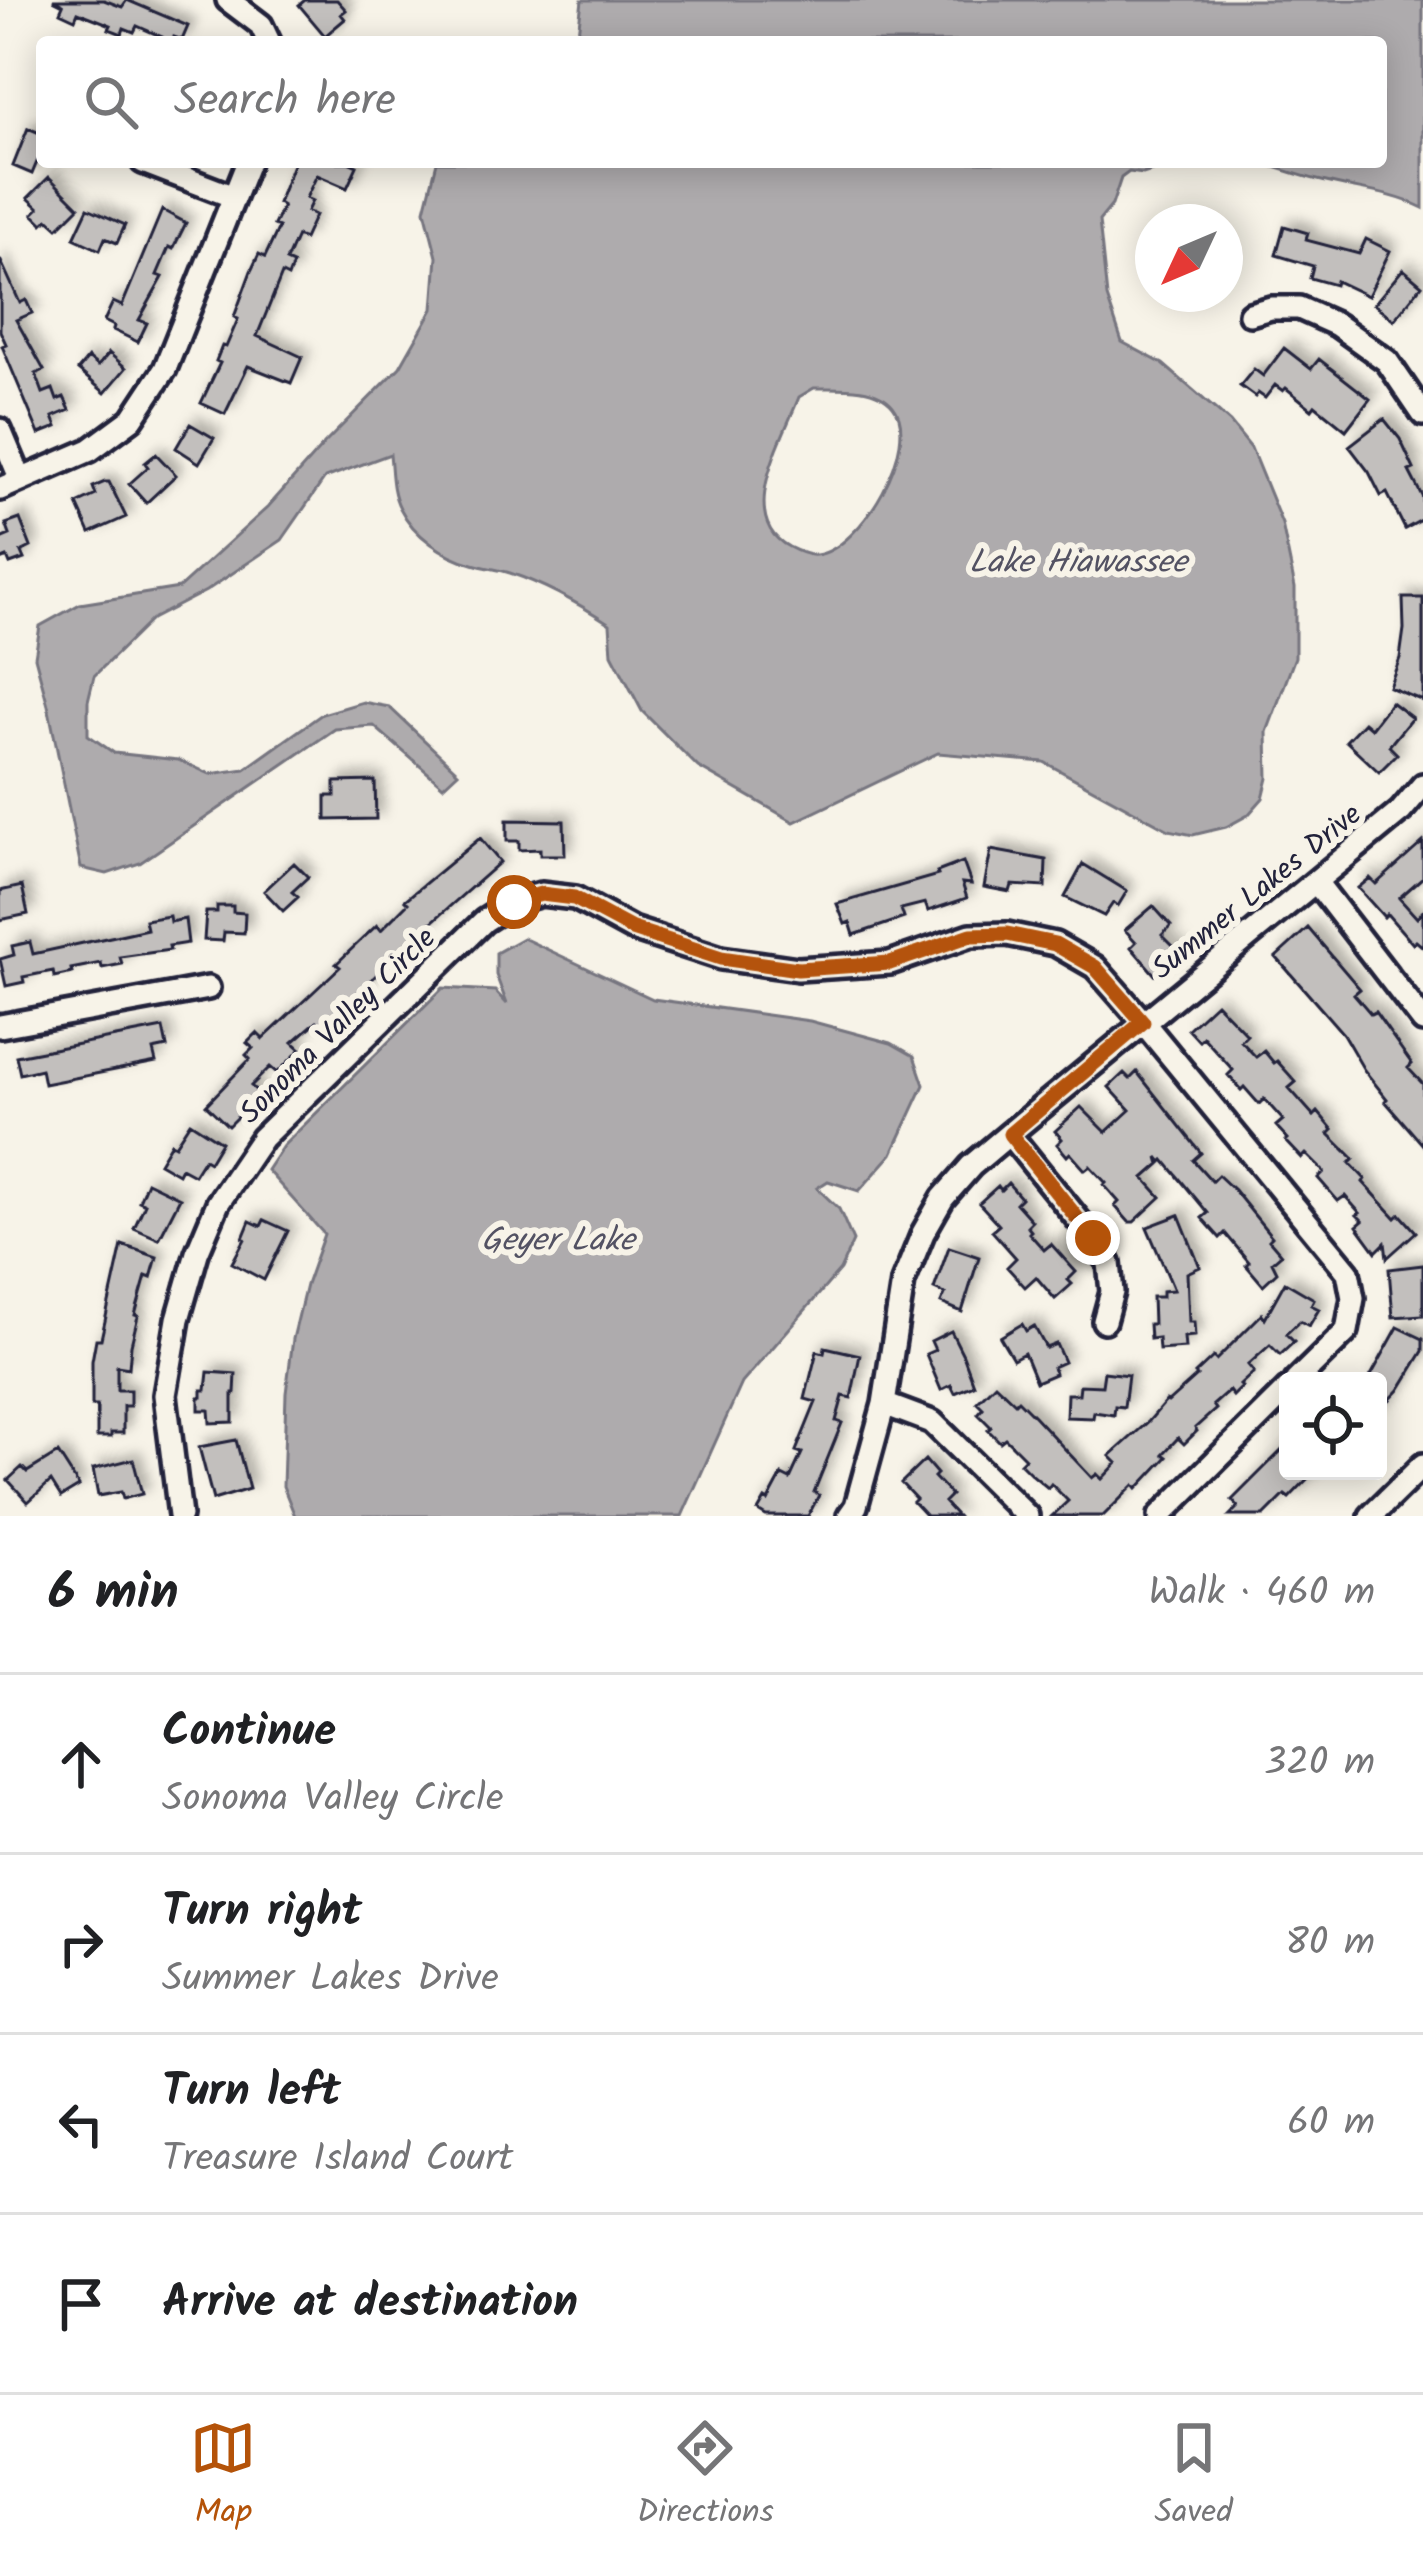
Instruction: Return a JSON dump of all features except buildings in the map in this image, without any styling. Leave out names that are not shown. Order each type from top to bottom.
[{"type":"street","points":[[228,0],[261,25],[266,36]]},
{"type":"street","points":[[159,168],[234,197]]},
{"type":"street","points":[[0,430],[10,484],[90,450],[132,419],[165,369],[246,168]]},
{"type":"street","points":[[1250,314],[1299,308],[1337,325],[1387,361],[1423,414]]},
{"type":"street","name":"Summer Lakes Drive","points":[[849,1516],[856,1506],[884,1404],[903,1282],[943,1198],[971,1166],[1401,811],[1423,785]]},
{"type":"street","points":[[1316,882],[1423,1021]]},
{"type":"street","name":"Sonoma Valley Circle","points":[[180,1516],[165,1395],[178,1319],[218,1203],[262,1138],[484,921],[514,902],[541,894],[574,898],[632,929],[721,958],[798,969],[890,963],[971,935],[1007,934],[1055,944],[1095,967],[1348,1272],[1353,1298],[1347,1331],[1305,1372]]},
{"type":"street","points":[[0,1026],[208,988]]},
{"type":"street","points":[[1010,1134],[1109,1263],[1112,1292],[1104,1321]]},
{"type":"street","points":[[1160,1516],[1279,1398]]},
{"type":"street","points":[[884,1404],[932,1422],[1027,1516]]},
{"type":"street","points":[[1371,1516],[1423,1465]]},
{"type":"water","points":[[582,0],[1423,0],[1423,208],[1278,168],[1387,168],[1387,36],[578,36]]},
{"type":"water","name":"Lake Hiawassee","points":[[436,168],[1161,168],[1143,174],[1129,172],[1121,178],[1112,205],[1099,221],[1107,297],[1122,342],[1163,364],[1230,422],[1251,448],[1282,524],[1295,588],[1295,657],[1267,732],[1268,778],[1263,798],[1248,815],[1226,827],[1193,835],[1169,830],[1044,762],[938,753],[794,822],[698,767],[642,711],[612,654],[610,624],[549,589],[462,560],[422,536],[397,501],[390,454],[325,478],[282,540],[206,591],[152,619],[94,676],[88,735],[114,753],[178,760],[210,774],[245,769],[322,714],[363,702],[389,707],[458,772],[443,786],[374,726],[335,729],[140,863],[107,874],[81,868],[35,657],[40,626],[80,604],[179,588],[268,507],[400,367],[433,309],[437,257],[425,210]],"holes":[[[814,388],[877,394],[893,406],[900,423],[894,468],[883,492],[851,535],[833,549],[816,555],[802,553],[773,534],[766,517],[764,498],[775,455],[799,397]]]},
{"type":"water","name":"Geyer Lake","points":[[523,938],[653,999],[810,1021],[891,1043],[914,1056],[924,1085],[892,1154],[859,1191],[828,1181],[817,1188],[839,1209],[853,1241],[840,1270],[742,1383],[682,1516],[295,1516],[283,1486],[286,1393],[293,1339],[324,1234],[267,1170],[283,1146],[443,988],[495,991],[507,1004],[496,975],[496,953]]},
{"type":"route","points":[[514,902],[541,894],[574,898],[632,929],[721,958],[798,969],[890,963],[971,935],[1007,934],[1055,944],[1095,967],[1143,1022],[1010,1134],[1093,1238]]}]
